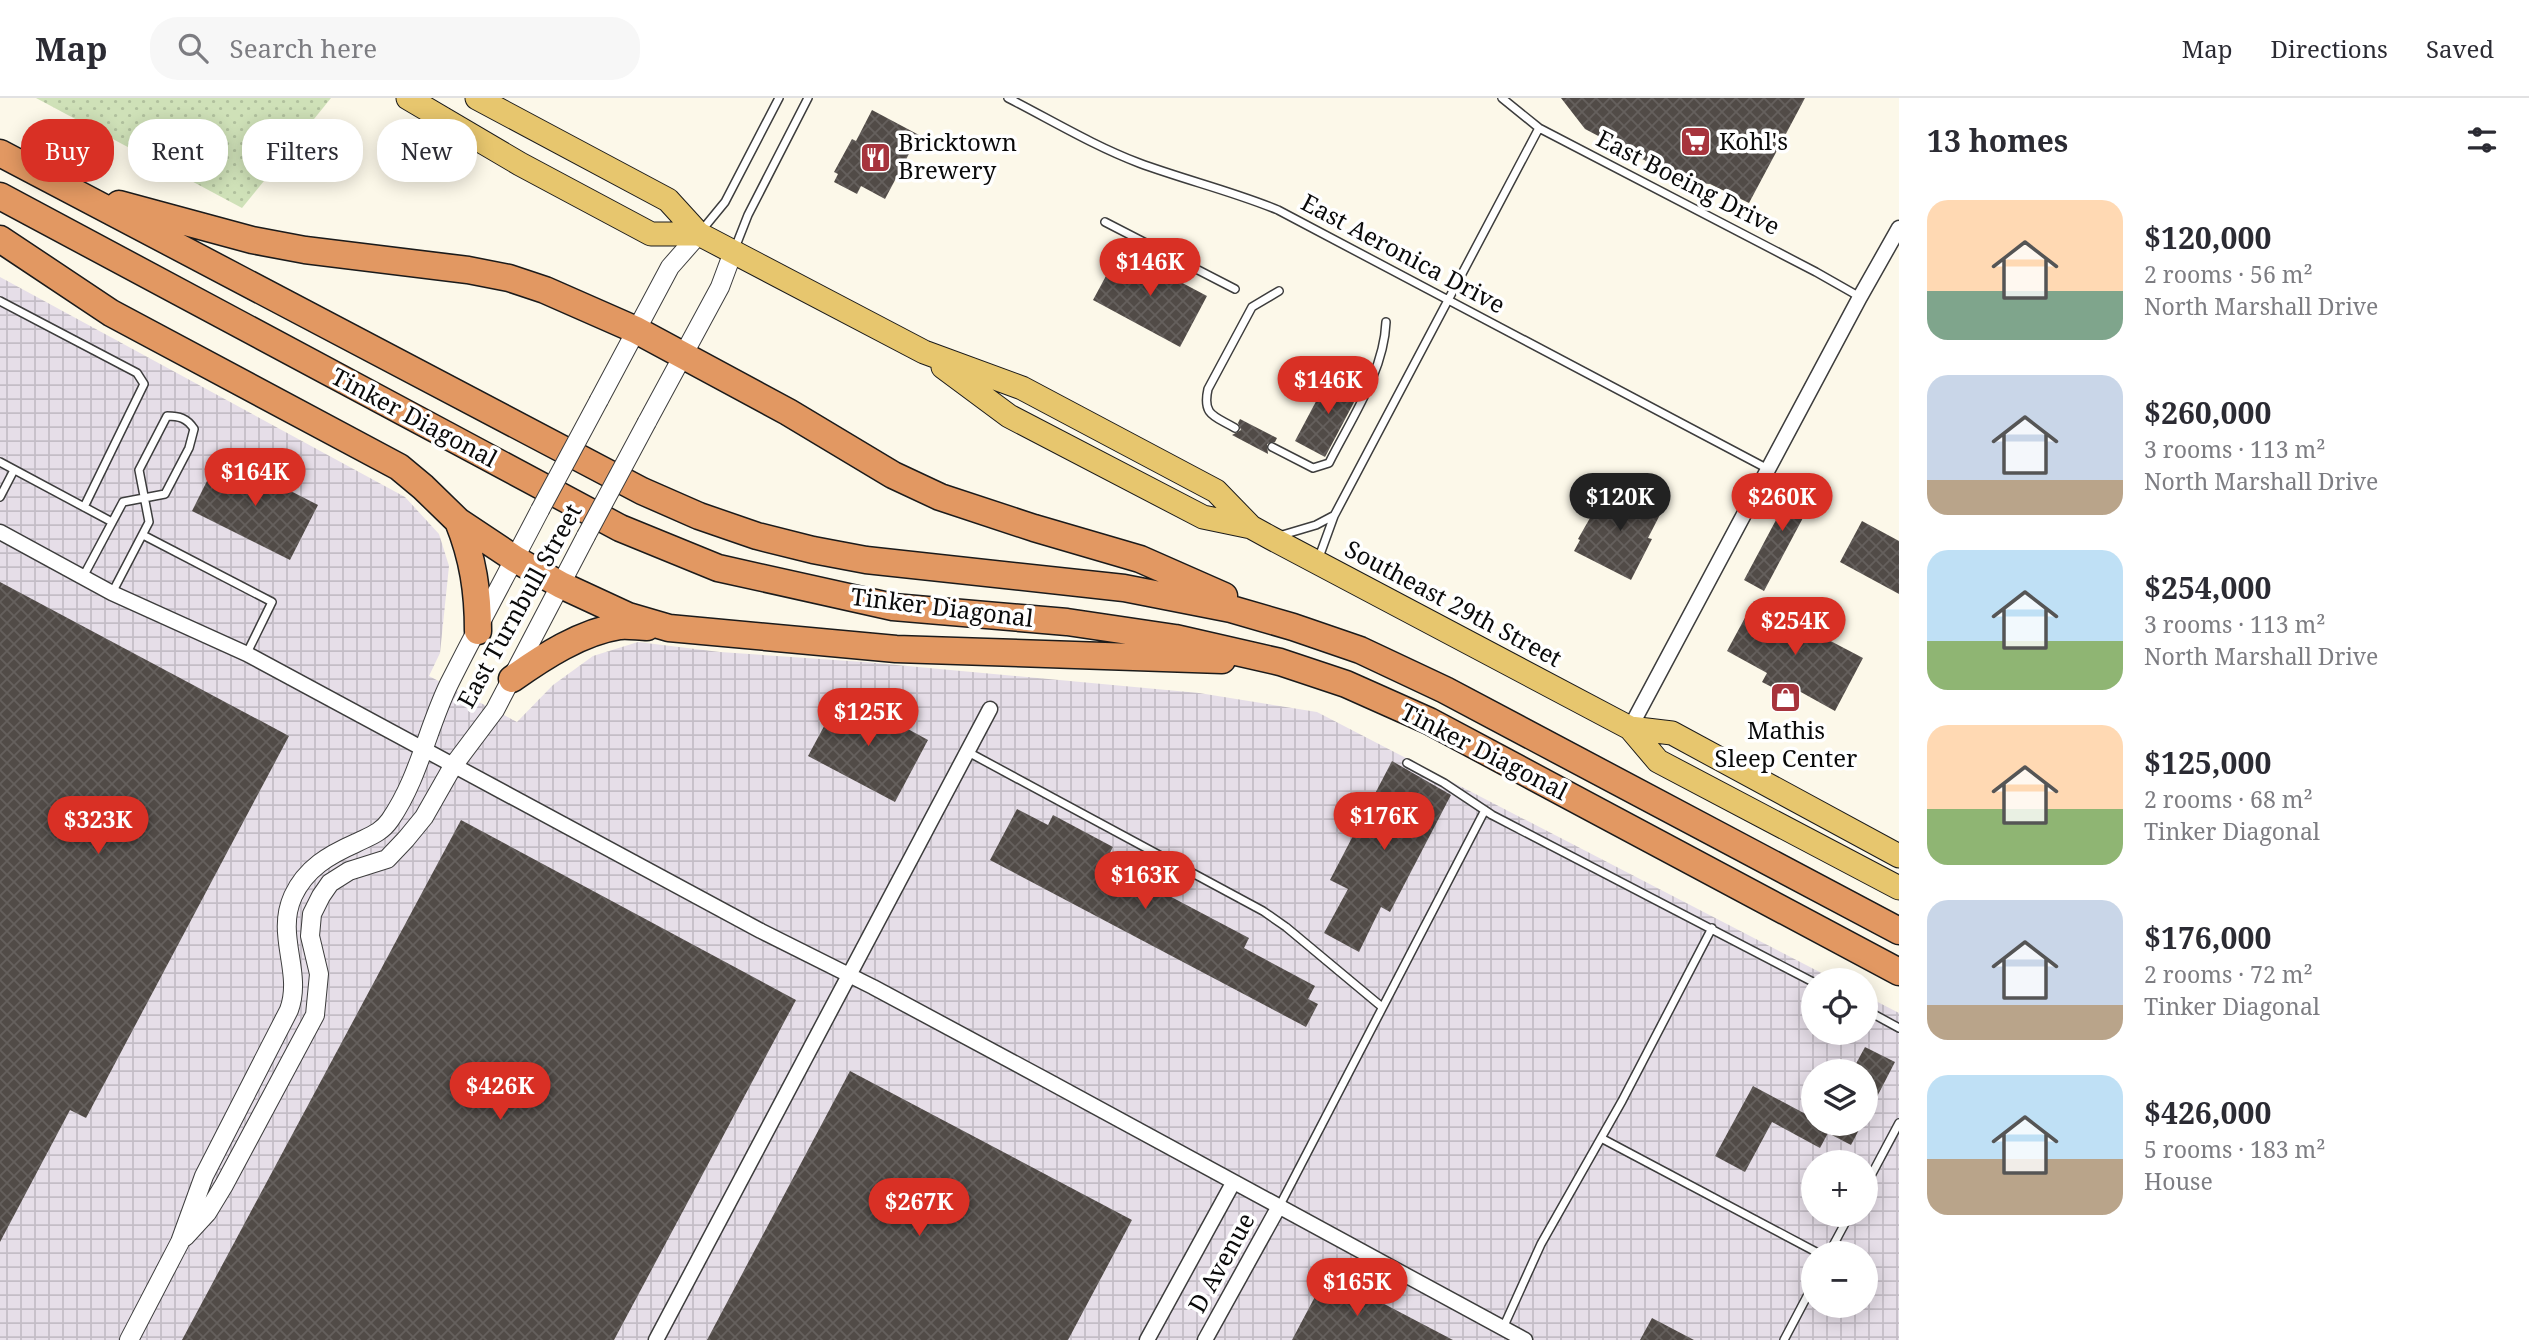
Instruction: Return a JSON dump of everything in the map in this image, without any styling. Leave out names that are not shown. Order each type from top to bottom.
[{"type":"highway","name":"Tinker Diagonal","points":[[0,153],[642,491],[699,516],[757,536],[866,560],[1111,586],[1231,609],[1360,650],[1445,691],[1899,931]]},
{"type":"highway","points":[[72,191],[265,243],[509,278],[577,303],[636,330],[788,412],[893,475],[940,497],[1140,559],[1293,627]]},
{"type":"highway","name":"Tinker Diagonal","points":[[0,196],[620,528],[718,568],[893,607],[1118,629],[1231,649],[1346,684],[1429,721],[1899,972]]},
{"type":"highway","points":[[0,239],[111,313],[399,467],[423,486],[458,521],[515,559],[628,615],[669,628]]},
{"type":"highway","points":[[458,521],[469,547],[474,571],[478,597],[478,631]]},
{"type":"highway","points":[[512,679],[553,651],[620,626],[896,649],[1280,662]]},
{"type":"main road","name":"Southeast 29th Street","points":[[408,98],[520,164],[651,233],[699,234]]},
{"type":"main road","name":"Southeast 29th Street","points":[[490,101],[668,200],[699,234],[924,352],[1009,416],[1203,517],[1261,532],[1630,728],[1672,733],[1899,856]]},
{"type":"main road","name":"Southeast 29th Street","points":[[1630,728],[1658,761],[1899,888]]},
{"type":"street","points":[[1630,728],[1899,228]]},
{"type":"street","name":"East Turnbull Street","points":[[130,1340],[180,1242],[204,1175],[294,997],[295,982],[286,941],[286,922],[292,899],[302,878],[318,862],[379,833],[407,793],[448,686],[670,267],[699,234]]},
{"type":"street","name":"East Turnbull Street","points":[[180,1242],[207,1213],[224,1185],[314,1015],[318,974],[310,936],[312,914],[321,896],[330,883],[349,871],[387,859],[397,849],[424,817],[453,766],[495,710],[720,287],[733,252]]},
{"type":"street","points":[[0,532],[112,593],[247,654],[749,925],[1048,1081],[1525,1340]]},
{"type":"street","points":[[656,1340],[990,709]]},
{"type":"street","points":[[1147,1340],[1233,1183]]},
{"type":"street","name":"D Avenue","points":[[1205,1340],[1278,1208]]},
{"type":"lane","name":"East Turnbull Street","points":[[699,234],[725,202],[779,98]]},
{"type":"lane","name":"East Turnbull Street","points":[[733,252],[748,215],[808,98]]},
{"type":"lane","name":"East Aeronica Drive","points":[[1008,98],[1136,162],[1183,179],[1231,191],[1278,209],[1768,469]]},
{"type":"lane","name":"East Boeing Drive","points":[[1502,98],[1539,128],[1860,297]]},
{"type":"lane","points":[[1317,561],[1334,516],[1539,128]]},
{"type":"lane","points":[[1105,222],[1235,289]]},
{"type":"lane","points":[[1236,428],[1209,414],[1205,404],[1208,389],[1252,307],[1279,291]]},
{"type":"lane","points":[[0,301],[137,373],[144,384],[84,507]]},
{"type":"lane","points":[[1272,447],[1313,468],[1329,463],[1377,368],[1386,322]]},
{"type":"lane","points":[[83,577],[123,502],[143,499],[165,494],[189,448],[194,429],[189,422],[178,416],[167,416],[139,470],[143,499],[149,522],[112,593]]},
{"type":"lane","points":[[0,463],[112,522]]},
{"type":"lane","points":[[0,496],[14,470]]},
{"type":"lane","points":[[1261,532],[1315,525],[1334,516]]},
{"type":"lane","points":[[143,535],[272,602],[247,654]]},
{"type":"lane","points":[[968,752],[1263,911],[1382,1007]]},
{"type":"lane","points":[[1406,763],[1444,783],[1485,810],[1801,976]]},
{"type":"lane","points":[[1278,1208],[1485,810]]},
{"type":"lane","points":[[1503,1328],[1541,1244],[1601,1138],[1712,928]]},
{"type":"lane","points":[[1878,1017],[1899,1028]]},
{"type":"lane","points":[[1878,1162],[1899,1123]]},
{"type":"lane","points":[[1601,1138],[1801,1244]]},
{"type":"lane","points":[[1784,1340],[1801,1308]]},
{"type":"shaded area","points":[[0,277],[405,497],[439,534],[449,566],[440,653],[429,676],[517,722],[553,685],[593,656],[638,642],[720,652],[864,662],[1199,693],[1317,712],[1812,968],[1801,968],[1801,1045],[1878,1045],[1878,1002],[1899,1013],[1899,1340],[0,1340]]},
{"type":"green space","points":[[36,98],[331,98],[314,119],[242,119],[242,182],[263,182],[242,208],[193,182],[228,182],[228,119],[128,119],[128,147],[114,140],[114,119],[75,119]]},
{"type":"building","name":"Kohl's","points":[[1561,98],[1805,98],[1749,203],[1710,184],[1686,182],[1585,129]]},
{"type":"building","name":"Bricktown Brewery","points":[[872,110],[919,135],[885,199],[861,186],[857,194],[834,182],[838,174],[834,172],[852,139],[856,141]]},
{"type":"building","points":[[1120,250],[1207,296],[1180,347],[1093,300]]},
{"type":"building","points":[[1330,375],[1360,391],[1325,457],[1295,441]]},
{"type":"building","points":[[1240,419],[1277,438],[1275,442],[1267,444],[1268,454],[1232,435],[1241,430],[1238,423]]},
{"type":"building","points":[[220,455],[318,505],[290,560],[192,511]]},
{"type":"building","points":[[1800,475],[1820,486],[1764,591],[1744,580]]},
{"type":"building","points":[[1606,490],[1642,508],[1649,494],[1666,503],[1648,538],[1652,539],[1631,580],[1574,551]]},
{"type":"building","points":[[1862,521],[1899,541],[1899,594],[1840,562]]},
{"type":"building","points":[[0,582],[289,736],[86,1118],[70,1110],[0,1242]]},
{"type":"building","points":[[1754,601],[1863,658],[1835,711],[1799,691],[1795,699],[1762,682],[1767,673],[1727,651]]},
{"type":"building","points":[[842,693],[928,740],[895,802],[808,756]]},
{"type":"building","points":[[1392,761],[1451,795],[1390,912],[1381,907],[1359,952],[1324,933],[1348,889],[1330,880]]},
{"type":"building","points":[[1017,809],[1048,825],[1053,815],[1113,847],[1105,862],[1249,938],[1244,948],[1315,986],[1308,999],[1318,1004],[1306,1027],[990,860]]},
{"type":"building","points":[[461,820],[796,1000],[614,1340],[182,1340]]},
{"type":"building","points":[[1865,1047],[1895,1062],[1878,1095],[1878,1059],[1858,1059]]},
{"type":"building","points":[[850,1071],[1132,1220],[1068,1340],[707,1340]]},
{"type":"building","points":[[1753,1086],[1801,1112],[1801,1136],[1826,1136],[1820,1148],[1772,1122],[1745,1172],[1715,1156]]},
{"type":"building","points":[[1834,1136],[1856,1136],[1851,1145]]},
{"type":"building","points":[[1327,1274],[1453,1340],[1292,1340]]},
{"type":"building","points":[[1652,1318],[1694,1340],[1640,1340]]},
{"type":"place","name":"Kohl's","points":[[1696,142]]},
{"type":"place","name":"Bricktown Brewery","points":[[875,157]]},
{"type":"place","name":"Mathis Sleep Center","points":[[1786,697]]}]
